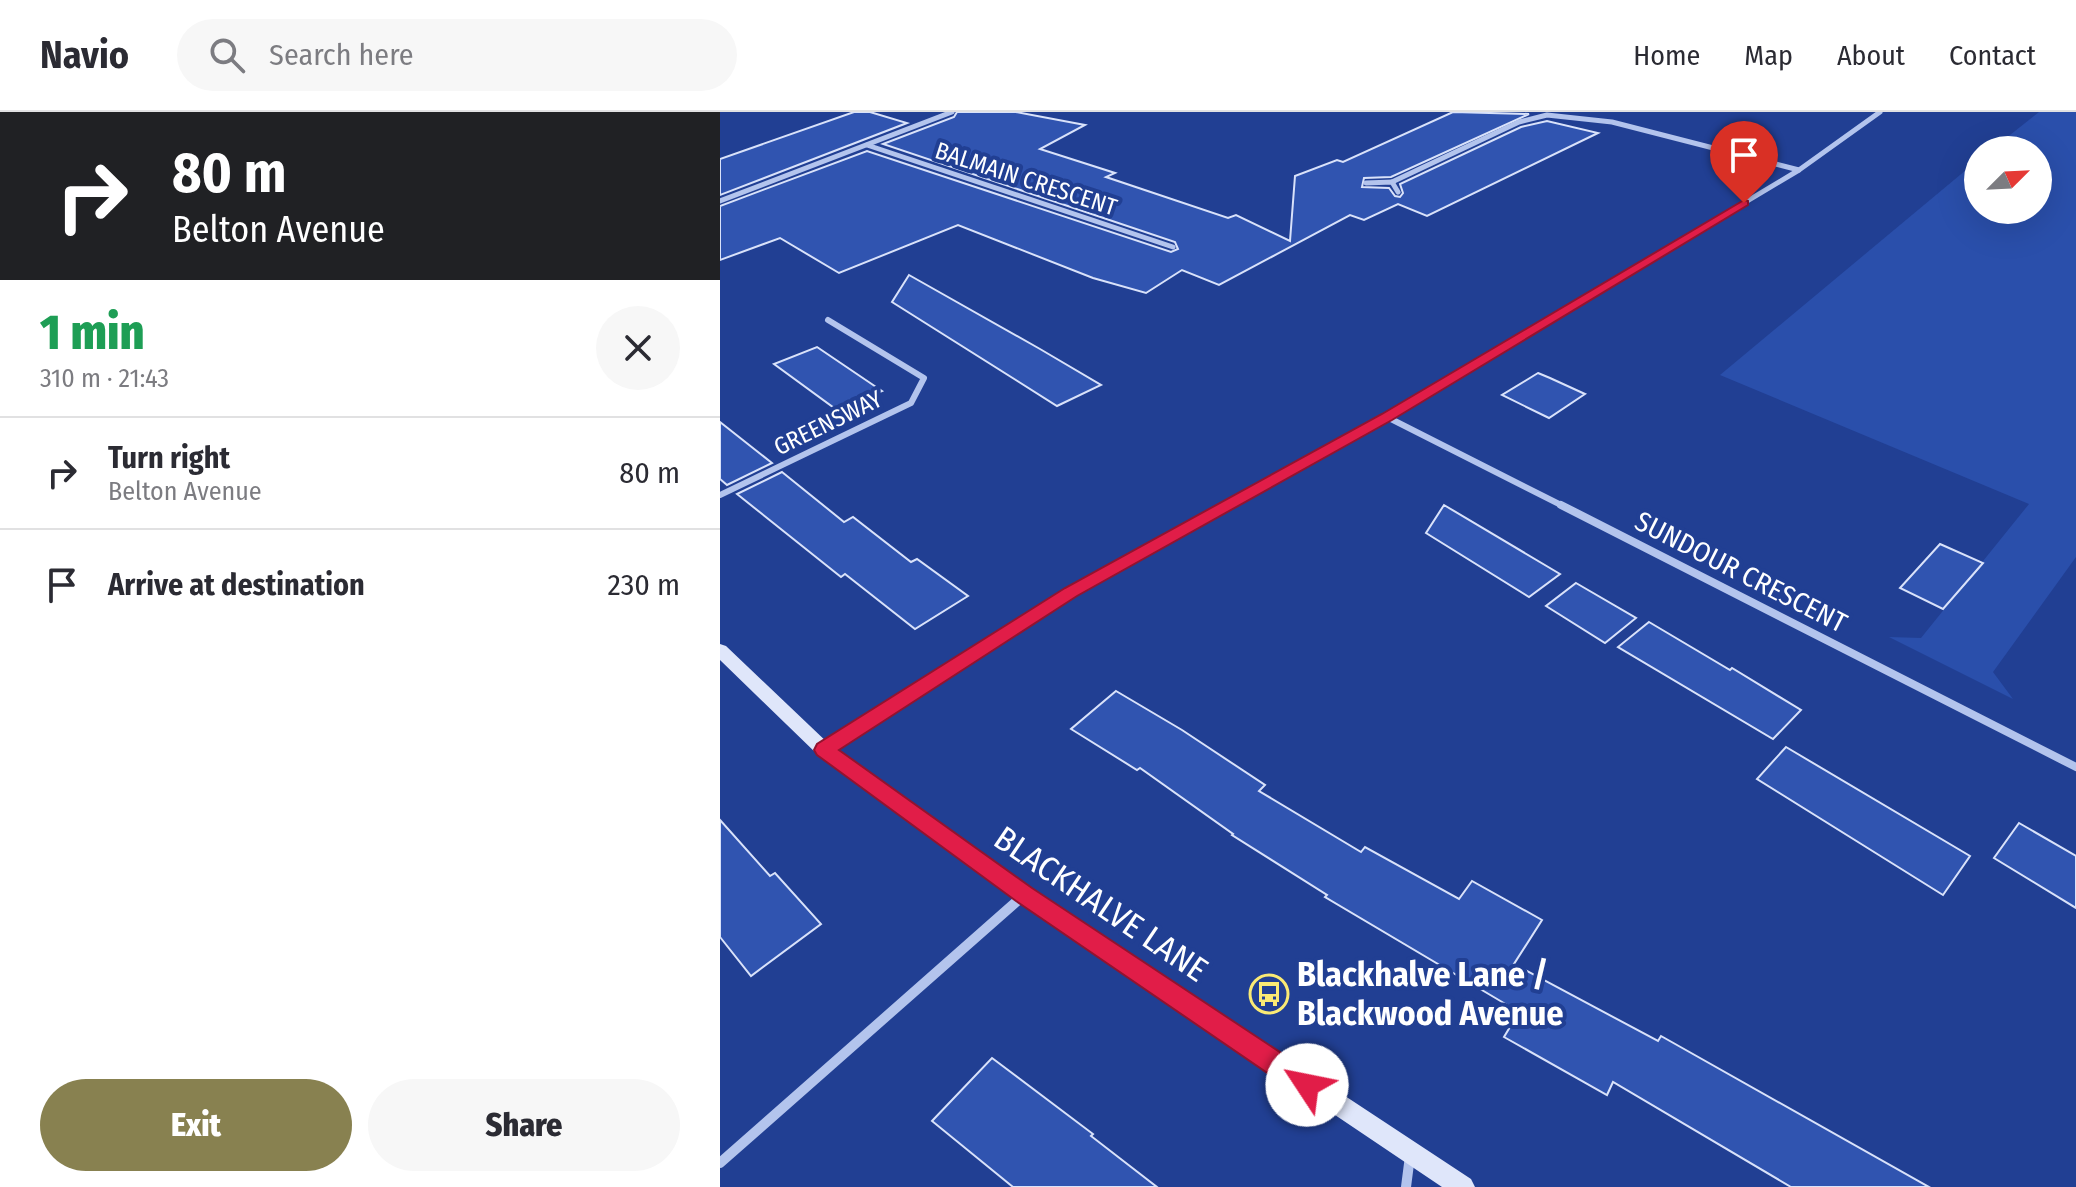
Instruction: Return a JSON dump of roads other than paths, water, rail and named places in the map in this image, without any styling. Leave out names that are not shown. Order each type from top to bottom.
[{"type":"main road","name":"BLACKHALVE LANE","points":[[720,650],[824,750],[1024,895],[1463,1187]]},
{"type":"street","points":[[720,201],[952,112]]},
{"type":"street","points":[[824,750],[1071,592],[1387,417],[1799,170],[1880,112]]},
{"type":"street","points":[[1366,183],[1392,182],[1519,122],[1547,115],[1636,127],[1799,170]]},
{"type":"street","name":"BALMAIN CRESCENT","points":[[867,145],[1173,247]]},
{"type":"street","points":[[1392,182],[1398,192]]},
{"type":"street","name":"GREENSWAY","points":[[720,495],[911,403],[924,378],[828,320]]},
{"type":"street","name":"SUNDOUR CRESCENT","points":[[1387,417],[2076,767]]},
{"type":"street","points":[[720,1163],[1024,895]]},
{"type":"street","points":[[1406,1187],[1410,1154]]},
{"type":"place","name":"Blackhalve Lane / Blackwood Avenue","points":[[1269,994]]}]
